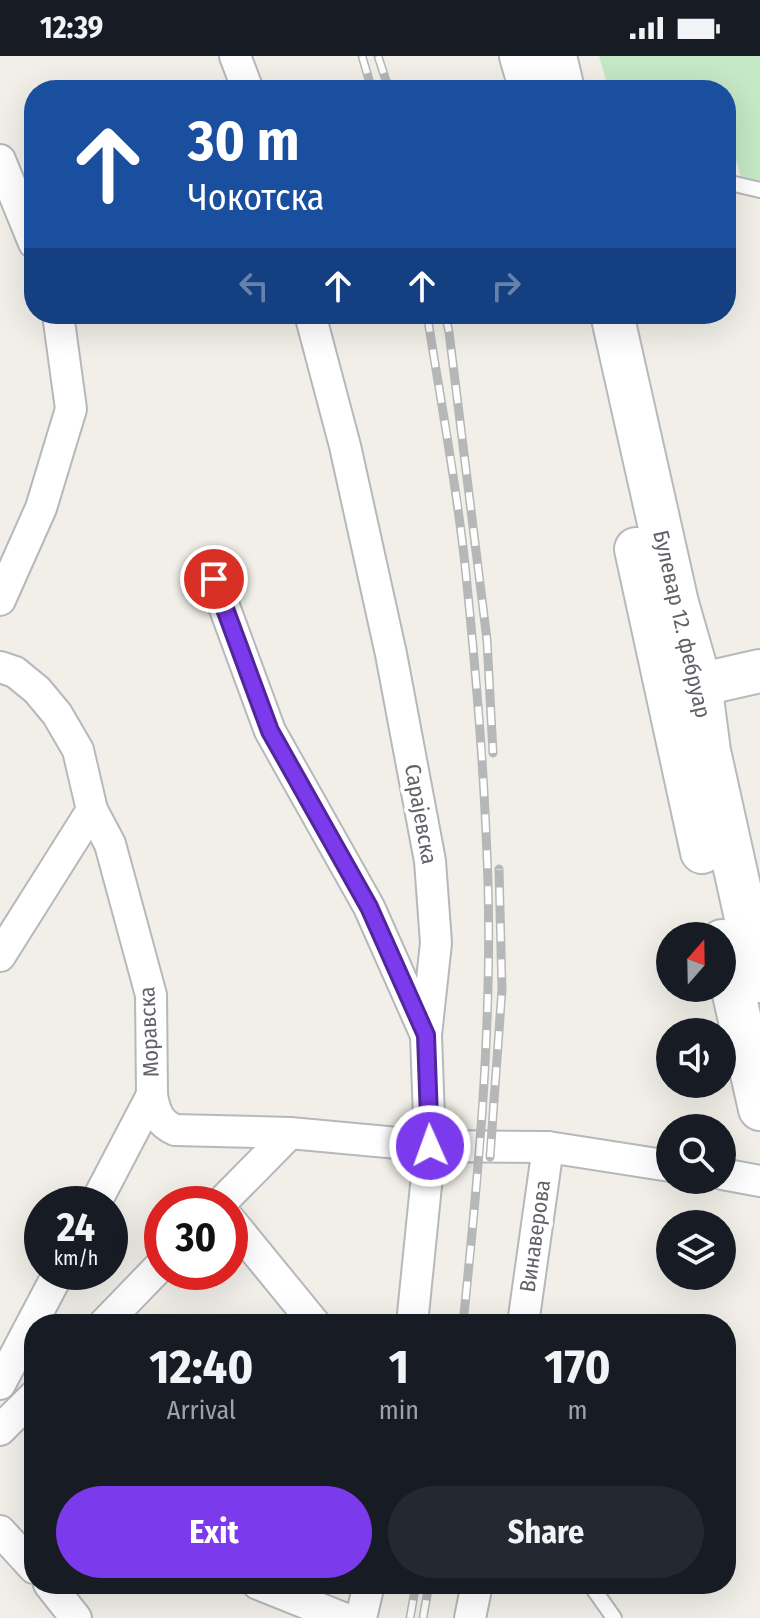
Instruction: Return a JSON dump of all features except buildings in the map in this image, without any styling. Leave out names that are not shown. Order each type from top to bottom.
[{"type":"main road","points":[[521,56],[528,80]]},
{"type":"main road","points":[[555,56],[561,80]]},
{"type":"main road","name":"Булевар 12. фебруар","points":[[586,324],[683,688],[709,751],[760,981]]},
{"type":"main road","name":"Булевар 12. фебруар","points":[[614,324],[677,603],[683,688],[718,922]]},
{"type":"main road","points":[[683,688],[760,671]]},
{"type":"main road","name":"Булевар 12. фебруар","points":[[735,1002],[760,1109]]},
{"type":"street","points":[[235,56],[244,80]]},
{"type":"street","points":[[0,160],[24,219]]},
{"type":"street","points":[[0,600],[41,508],[71,409],[59,324]]},
{"type":"street","name":"Сарајевска","points":[[313,324],[345,446],[388,639],[430,861],[436,943],[426,1035],[430,1146],[413,1314]]},
{"type":"street","points":[[214,579],[270,731],[369,907],[426,1035]]},
{"type":"street","name":"Моравска","points":[[0,667],[15,672],[37,690],[57,714],[78,750],[92,810],[110,844],[151,995],[152,1095],[160,1119],[175,1130],[290,1133],[430,1146],[548,1147],[656,1164]]},
{"type":"street","points":[[0,956],[92,810]]},
{"type":"street","points":[[104,1186],[152,1095]]},
{"type":"street","points":[[238,1186],[290,1133]]},
{"type":"street","name":"Винаверова","points":[[524,1314],[548,1147]]},
{"type":"street","points":[[736,1177],[760,1181]]},
{"type":"street","points":[[248,1242],[307,1314]]},
{"type":"street","points":[[114,1314],[144,1283]]},
{"type":"street","points":[[37,1314],[50,1290]]},
{"type":"street","points":[[0,1384],[24,1338]]},
{"type":"street","points":[[0,1430],[24,1406]]},
{"type":"street","points":[[0,1531],[24,1557]]},
{"type":"street","points":[[57,1594],[76,1618]]},
{"type":"street","points":[[283,1594],[343,1618]]},
{"type":"street","points":[[361,1618],[367,1594]]},
{"type":"street","points":[[470,1618],[475,1594]]},
{"type":"lane","points":[[736,184],[760,190]]},
{"type":"lane","points":[[597,1594],[614,1618]]},
{"type":"green space","points":[[599,56],[760,56],[760,186],[742,180],[736,160],[736,80],[606,80]]},
{"type":"railway","points":[[362,56],[369,80]]},
{"type":"railway","points":[[378,56],[386,80]]},
{"type":"railway","points":[[429,324],[465,565],[480,724],[487,844],[489,939],[486,1049],[464,1314]]},
{"type":"railway","points":[[447,324],[487,640],[493,753]]},
{"type":"railway","points":[[490,1157],[502,989],[499,869]]},
{"type":"railway","points":[[410,1618],[414,1594]]},
{"type":"railway","points":[[423,1618],[427,1594]]},
{"type":"route","points":[[214,579],[270,731],[369,907],[426,1035],[430,1146]]}]
